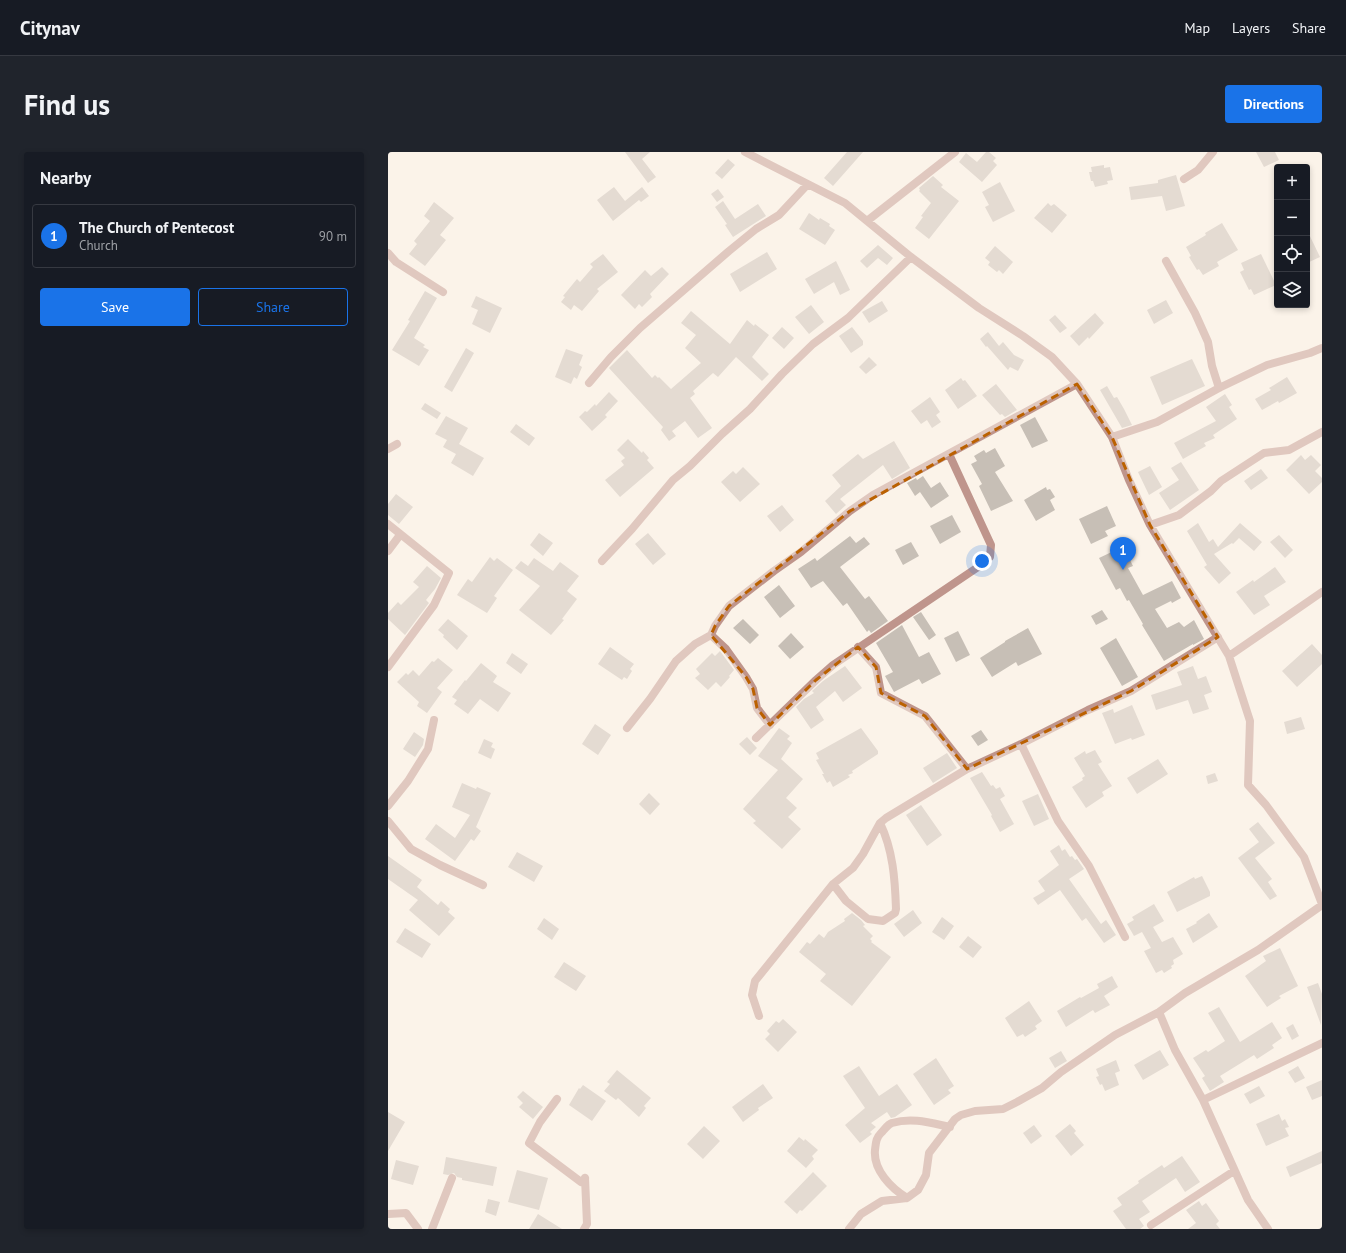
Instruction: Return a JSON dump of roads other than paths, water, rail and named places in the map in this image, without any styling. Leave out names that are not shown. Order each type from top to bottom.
[{"type":"street","points":[[745,152],[807,185],[845,203],[911,258],[979,308],[1023,336],[1052,357],[1077,384],[1112,437],[1129,480],[1150,525],[1229,656],[1250,721],[1248,784],[1266,805],[1304,857],[1322,904],[1258,950],[1185,993],[1159,1012],[1115,1035],[1061,1072],[1042,1088],[1003,1109],[975,1111],[961,1115],[955,1119],[929,1153],[926,1175],[918,1190],[907,1198],[882,1201],[861,1214],[849,1229]]},
{"type":"street","points":[[867,221],[955,152]]},
{"type":"street","points":[[1184,179],[1198,170],[1213,152]]},
{"type":"street","points":[[589,383],[611,357],[640,328],[756,229],[779,215],[807,185]]},
{"type":"street","points":[[388,253],[396,262],[443,292]]},
{"type":"street","points":[[602,561],[632,529],[673,480],[690,466],[750,409],[782,374],[813,344],[848,318],[911,258]]},
{"type":"street","points":[[1166,261],[1195,313],[1208,342],[1212,366],[1219,388]]},
{"type":"street","points":[[1112,437],[1157,422],[1267,364],[1310,353],[1322,348]]},
{"type":"street","points":[[627,728],[650,699],[676,661],[695,644],[711,635],[715,626],[729,606],[801,552],[850,511],[873,495],[1077,384]]},
{"type":"street","points":[[1150,525],[1179,515],[1211,491],[1221,481],[1264,453],[1289,450],[1322,432]]},
{"type":"street","points":[[388,449],[397,444]]},
{"type":"street","points":[[756,738],[816,680],[858,647],[984,563],[990,557],[991,545],[949,454]]},
{"type":"street","points":[[388,524],[449,574],[434,605],[388,667]]},
{"type":"street","points":[[388,551],[400,535]]},
{"type":"street","points":[[1229,656],[1322,592]]},
{"type":"street","points":[[711,635],[726,649],[746,677],[753,689],[756,708],[770,725]]},
{"type":"street","points":[[759,1016],[752,995],[756,981],[833,884],[852,868],[863,854],[880,823],[894,812],[967,769],[1088,710],[1131,691],[1218,637]]},
{"type":"street","points":[[858,647],[876,667],[881,692],[925,716],[967,769]]},
{"type":"street","points":[[388,806],[408,781],[428,749],[434,720]]},
{"type":"street","points":[[1021,744],[1058,821],[1089,866],[1125,937]]},
{"type":"street","points":[[388,821],[411,849],[440,865],[483,885]]},
{"type":"street","points":[[833,884],[846,901],[868,919],[883,921],[894,913],[896,909],[894,868],[886,837],[880,823]]},
{"type":"street","points":[[1159,1012],[1175,1050],[1203,1100],[1248,1200],[1268,1229]]},
{"type":"street","points":[[1203,1100],[1322,1042]]},
{"type":"street","points":[[557,1099],[540,1122],[529,1143],[581,1182],[585,1178],[587,1224],[584,1229]]},
{"type":"street","points":[[907,1198],[898,1192],[878,1168],[874,1158],[876,1138],[890,1123],[904,1120],[916,1120],[950,1127]]},
{"type":"street","points":[[1151,1225],[1234,1171]]},
{"type":"street","points":[[432,1229],[452,1178]]},
{"type":"street","points":[[388,1214],[406,1213],[418,1229]]},
{"type":"place","name":"The Church of Pentecost","points":[[1123,570]]}]
